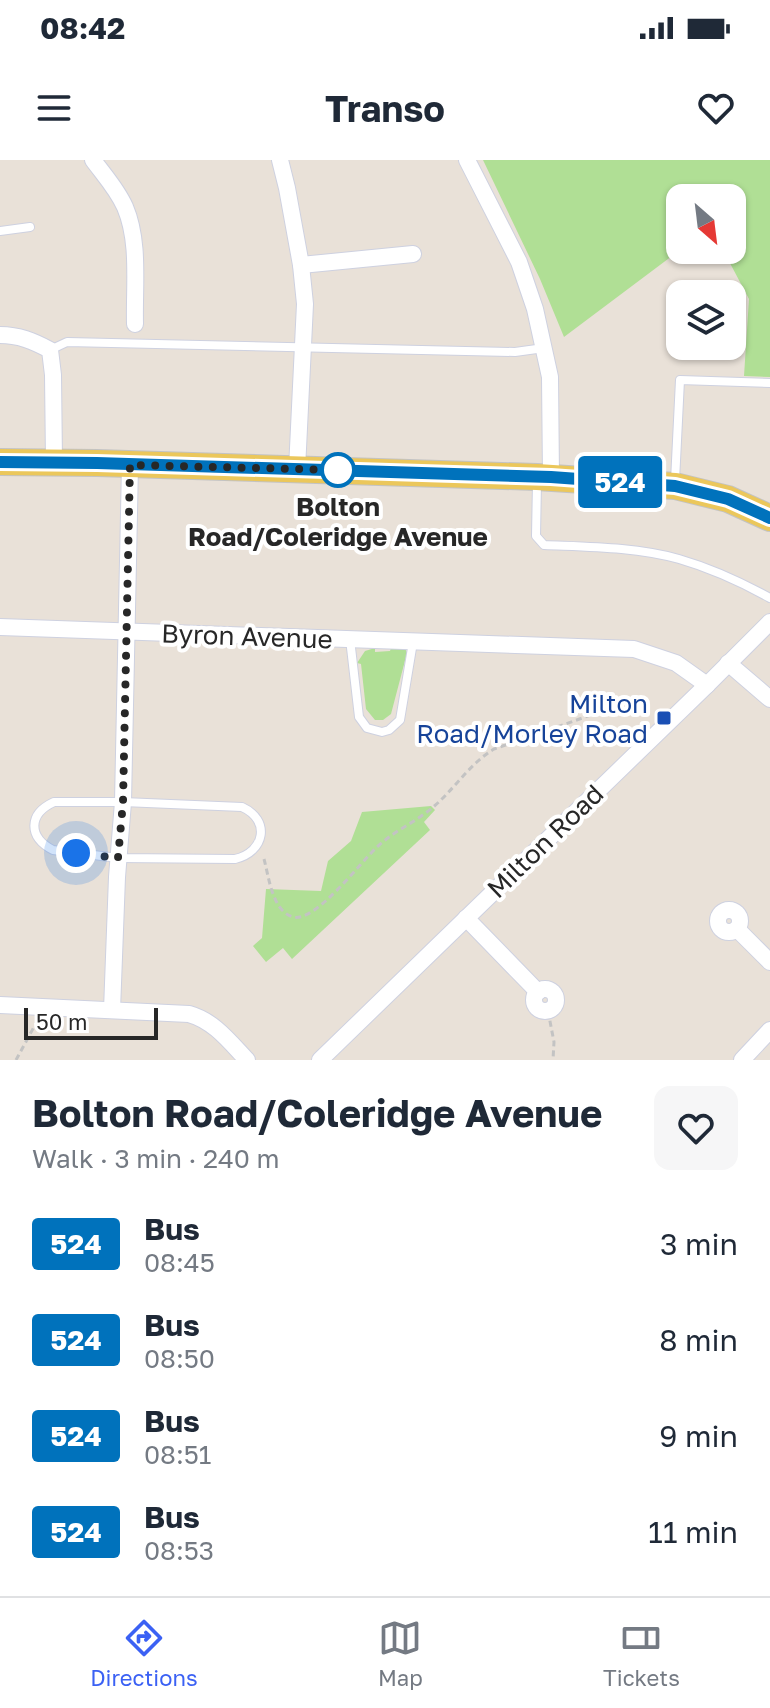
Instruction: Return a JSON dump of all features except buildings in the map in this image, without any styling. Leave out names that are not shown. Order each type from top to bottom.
[{"type":"main road","points":[[0,462],[544,477],[675,486],[728,499],[770,518]]},
{"type":"street","points":[[93,160],[116,190],[131,226],[139,313]]},
{"type":"street","points":[[280,160],[301,265],[305,304],[297,469]]},
{"type":"street","points":[[467,160],[519,262],[545,348],[550,377],[544,477]]},
{"type":"street","points":[[395,237],[396,256]]},
{"type":"street","points":[[301,265],[413,254]]},
{"type":"street","points":[[0,335],[27,338],[50,350],[54,462]]},
{"type":"street","points":[[112,1010],[123,802],[130,465]]},
{"type":"street","name":"Milton Road","points":[[320,1060],[770,622]]},
{"type":"street","name":"Byron Avenue","points":[[0,627],[634,649],[676,663],[707,685]]},
{"type":"street","points":[[728,663],[770,699]]},
{"type":"street","points":[[466,918],[538,992],[536,1005],[548,1011]]},
{"type":"street","points":[[737,929],[770,962]]},
{"type":"street","points":[[0,1005],[189,1014],[214,1025],[247,1060]]},
{"type":"street","points":[[742,1060],[770,1030]]},
{"type":"lane","points":[[0,231],[30,227]]},
{"type":"lane","points":[[50,350],[67,342],[515,352],[545,348]]},
{"type":"lane","points":[[675,486],[680,380],[770,383]]},
{"type":"lane","points":[[544,477],[536,536],[544,545],[621,549],[680,560],[716,572],[770,598]]},
{"type":"lane","name":"Byron Avenue","points":[[350,639],[359,717],[367,728],[382,732],[400,720],[413,641]]},
{"type":"lane","points":[[54,802],[123,802],[242,807],[249,810],[259,823],[261,839],[252,853],[235,859],[118,858],[53,850],[38,838],[34,823],[40,811],[54,802]]},
{"type":"path","points":[[257,846],[276,901],[291,917],[301,918],[322,906],[378,846],[432,808],[484,755],[628,702]]},
{"type":"path","points":[[16,1060],[44,1007]]},
{"type":"path","points":[[548,1011],[554,1042],[553,1060]]},
{"type":"green space","points":[[483,160],[770,160],[770,377],[744,376],[749,299],[746,280],[739,280],[730,264],[746,264],[746,184],[666,184],[666,260],[564,337]]},
{"type":"green space","points":[[375,648],[375,652],[405,648],[407,653],[391,714],[383,720],[375,720],[366,709],[361,664],[357,663],[365,651]]},
{"type":"green space","points":[[431,806],[435,810],[424,822],[430,830],[292,959],[283,948],[266,962],[253,946],[262,938],[266,889],[321,891],[328,861],[351,841],[362,812]]},
{"type":"bus line","name":"524","points":[[0,462],[551,477],[675,486],[728,499],[770,518]]},
{"type":"place","name":"Bolton Road/Coleridge Avenue","points":[[338,470]]},
{"type":"place","name":"Milton Road/Morley Road","points":[[664,718]]},
{"type":"route","points":[[76,853],[118,858],[123,802],[130,465],[338,470]]}]
